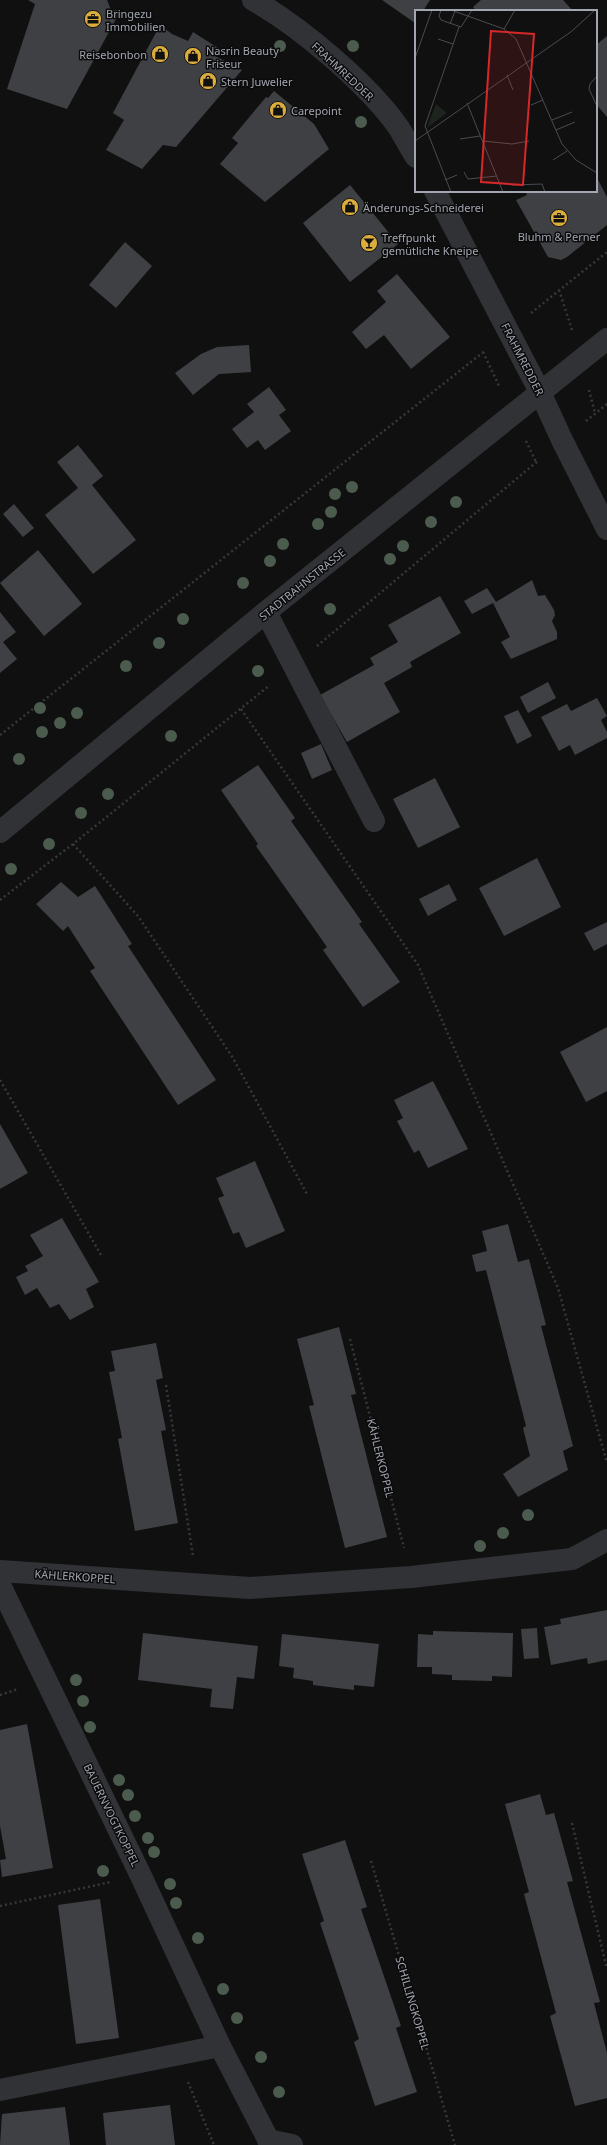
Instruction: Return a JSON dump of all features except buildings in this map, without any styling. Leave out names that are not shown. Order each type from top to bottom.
[{"type":"street","name":"FRAHMREDDER","points":[[253,0],[279,16],[366,89],[399,128],[415,155]]},
{"type":"street","name":"FRAHMREDDER","points":[[436,192],[540,392],[562,440],[607,529]]},
{"type":"street","name":"STADTBAHNSTRASSE","points":[[0,832],[266,612],[607,339]]},
{"type":"street","points":[[266,612],[374,821]]},
{"type":"street","name":"KÄHLERKOPPEL","points":[[0,1571],[250,1588],[412,1578],[572,1559],[607,1540]]},
{"type":"street","name":"BAUERNVOGTKOPPEL","points":[[0,1585],[141,1876],[220,2046],[269,2142]]},
{"type":"street","points":[[0,2090],[220,2046]]},
{"type":"street","points":[[269,2142],[292,2145]]},
{"type":"path","points":[[0,734],[509,332],[607,252]]},
{"type":"path","points":[[241,709],[418,965],[558,1288],[607,1462]]},
{"type":"path","points":[[72,844],[142,923],[232,1058],[307,1194]]},
{"type":"path","points":[[0,1080],[101,1255]]},
{"type":"path","name":"KÄHLERKOPPEL","points":[[350,1339],[412,1578]]},
{"type":"path","points":[[166,1385],[197,1584]]},
{"type":"path","points":[[572,1823],[607,1969]]},
{"type":"path","name":"SCHILLINGKOPPEL","points":[[371,1861],[454,2145]]},
{"type":"path","points":[[0,1906],[141,1876]]},
{"type":"path","points":[[177,2054],[214,2145]]},
{"type":"place","name":"Bringezu Immobilien","points":[[93,19]]},
{"type":"place","name":"Reisebonbon","points":[[160,54]]},
{"type":"place","name":"Nasrin Beauty Friseur","points":[[193,56]]},
{"type":"place","name":"Stern Juwelier","points":[[208,81]]},
{"type":"place","name":"Carepoint","points":[[278,110]]},
{"type":"place","name":"Änderungs-Schneiderei","points":[[350,207]]},
{"type":"place","name":"Bluhm & Perner","points":[[559,218]]},
{"type":"place","name":"Treffpunkt gemütliche Kneipe","points":[[369,243]]}]
